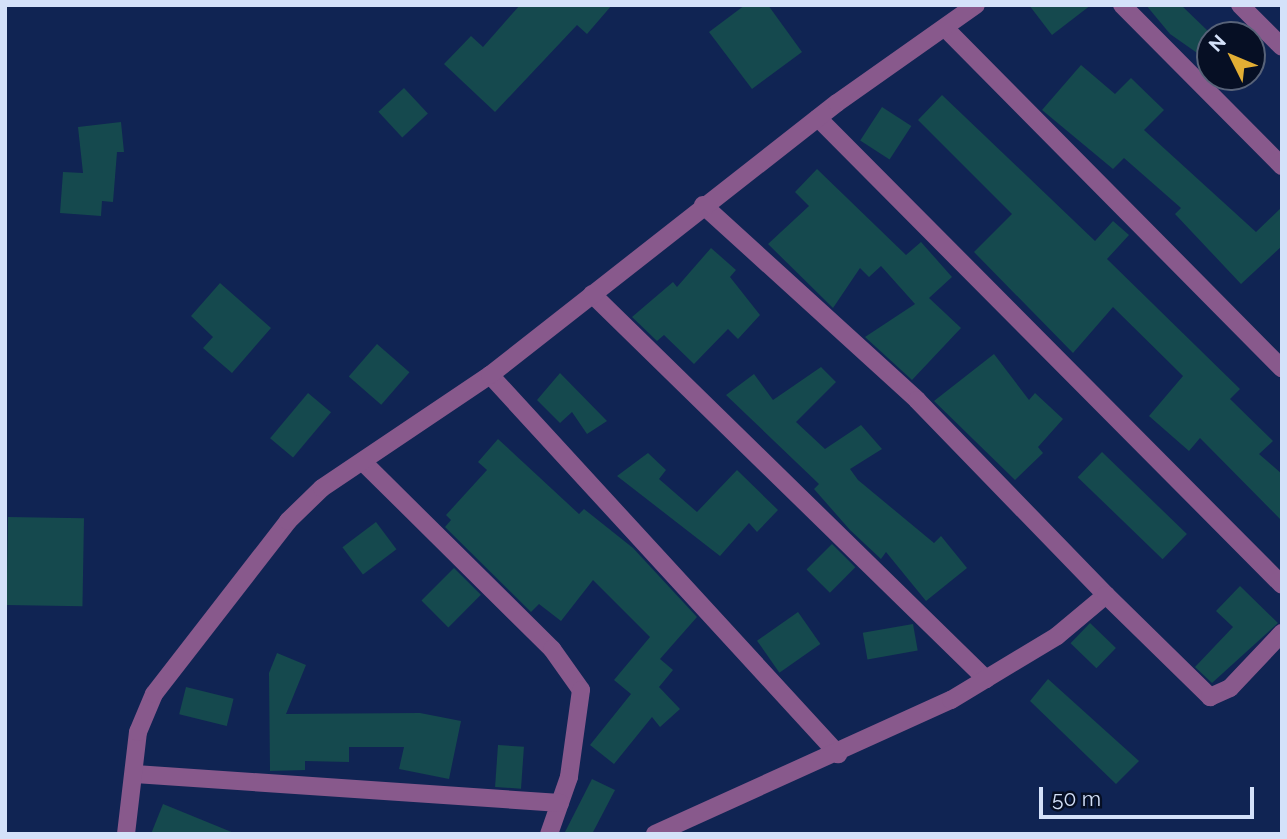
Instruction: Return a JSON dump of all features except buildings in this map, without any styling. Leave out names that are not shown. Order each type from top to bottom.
[{"type":"street","points":[[126,834],[138,732],[154,694],[233,585],[322,488],[490,375],[703,205],[818,118],[976,5]]},
{"type":"street","points":[[1122,5],[1282,166]]},
{"type":"street","points":[[1240,5],[1282,47]]},
{"type":"street","points":[[945,28],[1282,368]]},
{"type":"street","points":[[818,118],[1282,584]]},
{"type":"street","points":[[703,205],[917,400],[1106,595],[1210,697],[1230,688],[1282,633]]},
{"type":"street","points":[[592,294],[986,679]]},
{"type":"street","points":[[490,375],[838,754]]},
{"type":"street","points":[[363,462],[570,671],[582,706],[560,803],[549,834]]},
{"type":"street","points":[[655,834],[838,754],[986,679],[1057,636],[1106,595]]},
{"type":"street","points":[[135,774],[560,803]]}]
